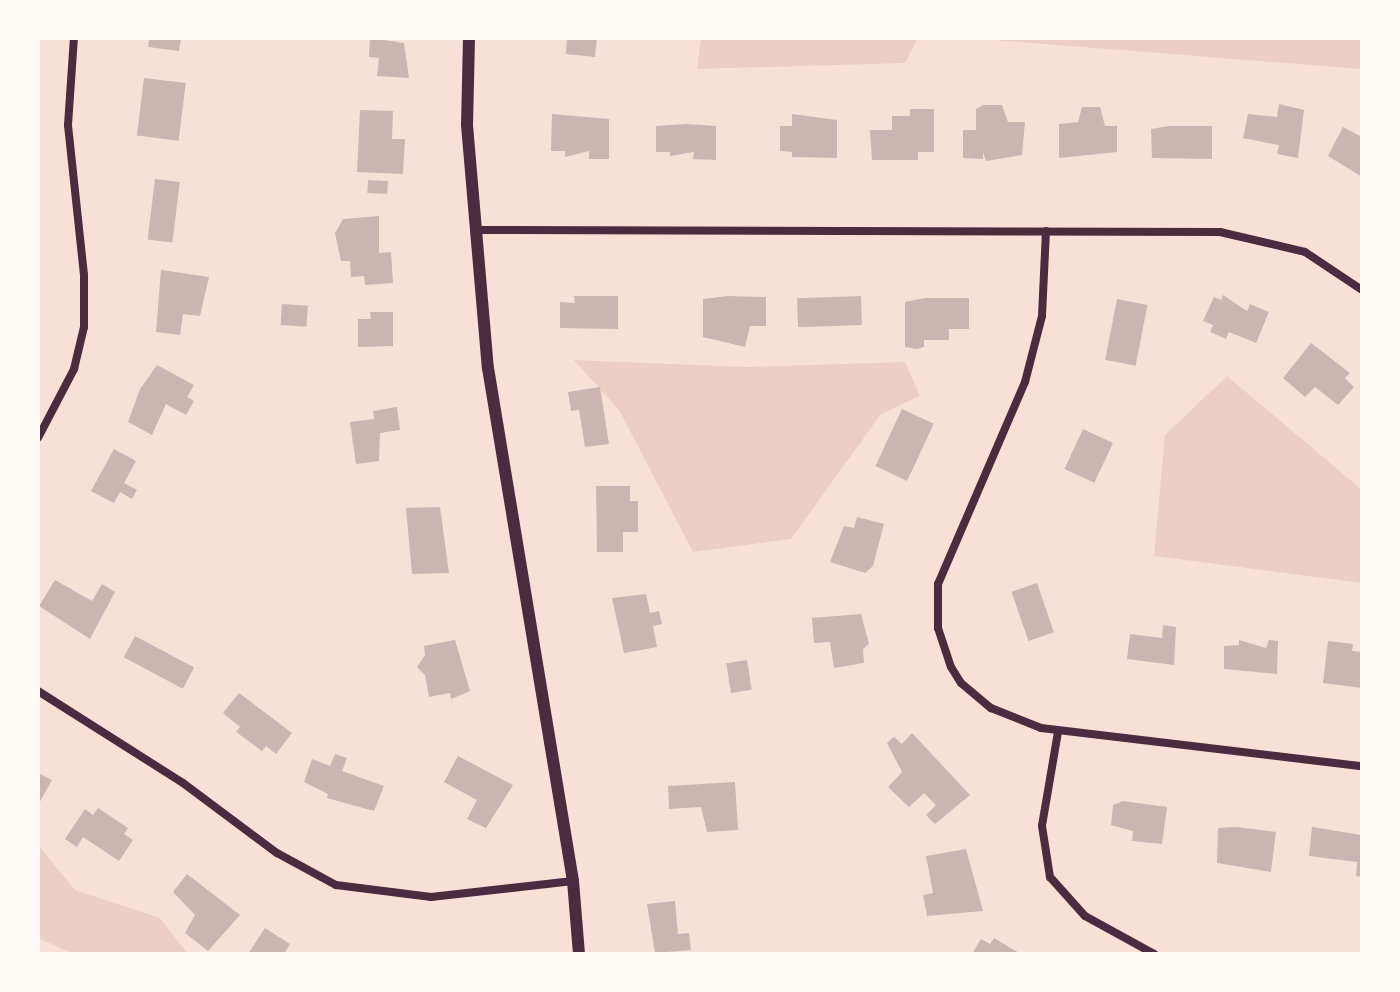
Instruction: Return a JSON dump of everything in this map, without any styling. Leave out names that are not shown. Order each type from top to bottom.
[{"type":"main road","points":[[469,38],[467,125],[474,230],[492,398],[573,881],[579,954]]},
{"type":"street","points":[[38,438],[74,369],[84,327],[84,275],[68,125],[74,38]]},
{"type":"street","points":[[474,230],[1046,231],[1248,235],[1305,252],[1362,290]]},
{"type":"street","points":[[1046,231],[1042,316],[1025,382],[947,561],[935,605],[944,649],[961,683],[991,708],[1058,732],[1362,766]]},
{"type":"street","points":[[38,691],[171,775],[277,853],[336,885],[431,897],[573,881]]},
{"type":"street","points":[[1058,732],[1042,826],[1050,877],[1085,916],[1154,954]]},
{"type":"shaded area","points":[[701,38],[918,38],[905,63],[697,69]]},
{"type":"shaded area","points":[[967,38],[1362,38],[1362,69]]},
{"type":"shaded area","points":[[574,360],[745,367],[905,362],[920,396],[881,414],[791,539],[693,552],[619,410]]},
{"type":"shaded area","points":[[1227,376],[1362,490],[1362,583],[1154,556],[1165,435]]},
{"type":"shaded area","points":[[38,845],[75,890],[160,918],[188,954],[74,954],[38,938]]},
{"type":"building","points":[[149,38],[181,38],[179,51],[148,47]]},
{"type":"building","points":[[370,38],[404,43],[409,78],[377,76],[379,58],[369,57]]},
{"type":"building","points":[[567,38],[597,38],[595,57],[566,54]]},
{"type":"building","points":[[144,78],[186,83],[179,141],[137,136]]},
{"type":"building","points":[[1279,104],[1304,110],[1298,158],[1277,154],[1279,145],[1243,138],[1248,114],[1277,117]]},
{"type":"building","points":[[983,105],[1002,105],[1008,122],[1025,122],[1022,155],[986,161],[983,152],[983,159],[963,158],[963,130],[976,130],[976,109]]},
{"type":"building","points":[[1082,107],[1100,107],[1105,126],[1117,126],[1117,152],[1059,158],[1059,124],[1078,122]]},
{"type":"building","points":[[910,109],[934,109],[934,152],[918,152],[918,160],[872,160],[870,130],[892,130],[892,116],[910,116]]},
{"type":"building","points":[[360,110],[393,111],[392,139],[405,139],[403,174],[357,172]]},
{"type":"building","points":[[552,114],[609,119],[609,159],[589,159],[589,151],[565,157],[565,151],[551,151]]},
{"type":"building","points":[[792,114],[837,120],[837,158],[792,157],[792,152],[780,151],[780,126],[792,126]]},
{"type":"building","points":[[656,126],[716,126],[716,160],[693,159],[694,152],[670,156],[670,152],[656,152]]},
{"type":"building","points":[[1212,126],[1212,159],[1152,158],[1151,129]]},
{"type":"building","points":[[1343,127],[1362,137],[1362,177],[1328,156]]},
{"type":"building","points":[[155,179],[180,182],[172,243],[148,240]]},
{"type":"building","points":[[368,180],[388,181],[387,194],[367,193]]},
{"type":"building","points":[[379,216],[379,253],[391,252],[393,283],[365,285],[364,276],[351,277],[350,261],[341,261],[335,233],[343,219]]},
{"type":"building","points":[[161,270],[209,277],[200,316],[183,314],[180,335],[156,332]]},
{"type":"building","points":[[1223,295],[1247,311],[1250,304],[1269,312],[1256,343],[1229,332],[1226,339],[1210,332],[1213,325],[1203,321],[1214,297],[1221,300]]},
{"type":"building","points":[[574,296],[618,296],[618,329],[560,328],[560,302],[575,303]]},
{"type":"building","points":[[861,296],[862,325],[798,327],[797,298]]},
{"type":"building","points":[[766,297],[766,326],[750,326],[745,347],[703,337],[703,299]]},
{"type":"building","points":[[925,298],[969,298],[969,329],[949,329],[949,340],[924,340],[924,347],[905,347],[905,302]]},
{"type":"building","points":[[1117,299],[1147,305],[1136,366],[1105,360]]},
{"type":"building","points":[[282,304],[308,306],[306,327],[281,325]]},
{"type":"building","points":[[370,312],[393,312],[393,346],[358,347],[358,319],[371,319]]},
{"type":"building","points":[[1311,343],[1350,373],[1345,378],[1354,387],[1338,405],[1315,387],[1305,397],[1283,378]]},
{"type":"building","points":[[157,365],[194,385],[187,397],[194,401],[186,415],[166,404],[152,435],[128,422],[140,389]]},
{"type":"building","points":[[600,387],[609,444],[585,447],[579,410],[571,411],[568,392]]},
{"type":"building","points":[[397,407],[400,430],[380,433],[379,461],[356,464],[350,422],[374,419],[373,411]]},
{"type":"building","points":[[902,409],[934,424],[907,481],[875,466]]},
{"type":"building","points":[[1083,429],[1113,443],[1094,483],[1064,469]]},
{"type":"building","points":[[114,449],[136,461],[124,483],[137,490],[132,499],[120,492],[114,503],[91,491]]},
{"type":"building","points":[[596,486],[630,486],[630,501],[638,501],[638,532],[623,532],[623,552],[597,552]]},
{"type":"building","points":[[440,507],[449,573],[412,574],[406,508]]},
{"type":"building","points":[[857,517],[884,524],[873,566],[865,573],[830,562],[844,526],[854,528]]},
{"type":"building","points":[[55,580],[92,601],[102,584],[115,592],[90,639],[39,606]]},
{"type":"building","points":[[1037,583],[1054,632],[1028,641],[1011,592]]},
{"type":"building","points":[[646,594],[650,613],[659,611],[662,624],[653,626],[657,647],[624,653],[612,598]]},
{"type":"building","points":[[861,614],[869,644],[863,649],[864,663],[834,668],[830,642],[814,643],[812,618]]},
{"type":"building","points":[[1163,625],[1176,627],[1174,665],[1127,659],[1130,634],[1162,638]]},
{"type":"building","points":[[135,636],[194,667],[183,689],[124,657]]},
{"type":"building","points":[[455,640],[470,691],[451,699],[450,693],[429,697],[425,675],[417,667],[425,655],[424,646]]},
{"type":"building","points":[[1239,640],[1266,648],[1269,640],[1278,641],[1277,674],[1224,669],[1224,646],[1239,645]]},
{"type":"building","points":[[1328,641],[1353,644],[1352,651],[1362,652],[1362,688],[1323,683]]},
{"type":"building","points":[[747,660],[752,690],[731,693],[726,663]]},
{"type":"building","points":[[239,693],[292,733],[276,754],[266,746],[262,751],[236,732],[240,727],[223,713]]},
{"type":"building","points":[[912,733],[970,795],[935,824],[926,815],[936,805],[924,793],[909,807],[888,787],[902,772],[887,743],[894,737],[902,744]]},
{"type":"building","points":[[335,754],[347,758],[342,771],[384,786],[374,811],[327,798],[328,794],[304,782],[312,759],[330,766]]},
{"type":"building","points":[[458,756],[513,785],[486,828],[467,819],[477,800],[444,782]]},
{"type":"building","points":[[38,773],[52,780],[38,805]]},
{"type":"building","points":[[735,782],[738,830],[707,832],[701,807],[669,809],[668,786]]},
{"type":"building","points":[[1123,801],[1167,807],[1162,844],[1132,841],[1133,831],[1111,825],[1113,805]]},
{"type":"building","points":[[98,808],[128,828],[124,834],[133,840],[119,861],[83,837],[77,847],[65,839],[85,809],[93,815]]},
{"type":"building","points":[[1312,827],[1361,835],[1362,877],[1356,876],[1357,862],[1309,856]]},
{"type":"building","points":[[1218,828],[1276,832],[1271,872],[1217,863]]},
{"type":"building","points":[[966,849],[983,911],[927,916],[923,895],[933,893],[926,856]]},
{"type":"building","points":[[187,874],[240,915],[208,951],[185,933],[195,915],[173,892]]},
{"type":"building","points":[[675,901],[678,934],[689,933],[691,950],[655,953],[647,904]]},
{"type":"building","points":[[265,928],[290,944],[284,954],[248,954]]},
{"type":"building","points":[[994,938],[1021,954],[972,954],[981,939],[990,944]]}]
